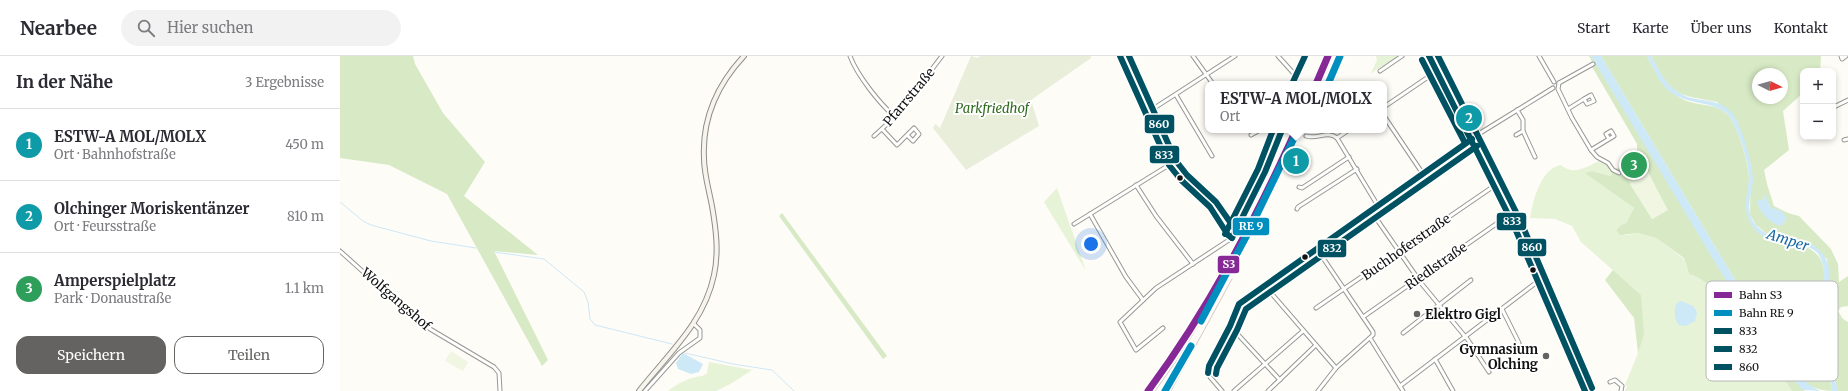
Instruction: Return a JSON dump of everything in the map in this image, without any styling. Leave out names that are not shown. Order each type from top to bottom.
[{"type":"main road","points":[[639,391],[683,340],[694,324],[709,295],[715,273],[716,232],[704,159],[705,130],[716,97],[733,69],[744,56]]},
{"type":"main road","points":[[1429,56],[1509,215],[1585,391]]},
{"type":"street","points":[[850,56],[852,63],[876,97],[895,117]]},
{"type":"street","name":"Pfarrstraße","points":[[874,136],[895,117],[942,56]]},
{"type":"street","points":[[1120,56],[1169,164],[1181,180],[1210,207],[1228,235],[1232,238]]},
{"type":"street","points":[[1193,56],[1211,81]]},
{"type":"street","points":[[1145,114],[1176,96],[1235,56]]},
{"type":"street","points":[[1278,56],[1296,76]]},
{"type":"street","points":[[1294,81],[1305,56]]},
{"type":"street","points":[[1380,71],[1402,56]]},
{"type":"street","points":[[1539,56],[1554,82],[1552,84],[1553,88]]},
{"type":"street","points":[[1841,56],[1842,59],[1846,56]]},
{"type":"street","points":[[1554,82],[1559,83],[1593,64]]},
{"type":"street","points":[[1387,105],[1437,71]]},
{"type":"street","points":[[1559,83],[1558,89],[1591,150],[1596,157],[1608,163],[1613,170],[1619,174]]},
{"type":"street","points":[[1222,391],[1208,373],[1209,366],[1230,326],[1239,304],[1472,139],[1553,88],[1558,89]]},
{"type":"street","points":[[1176,96],[1212,156]]},
{"type":"street","points":[[1568,109],[1584,99]]},
{"type":"street","points":[[1836,106],[1848,100]]},
{"type":"street","points":[[1517,110],[1523,120],[1523,131],[1535,157]]},
{"type":"street","points":[[1387,120],[1423,174]]},
{"type":"street","points":[[882,129],[897,145],[907,135]]},
{"type":"street","points":[[1516,135],[1523,131]]},
{"type":"street","points":[[1251,135],[1255,133]]},
{"type":"street","points":[[1163,328],[1136,350],[1120,322],[1156,288],[1232,238],[1265,172],[1281,133]]},
{"type":"street","points":[[1337,138],[1344,133]]},
{"type":"street","points":[[1306,136],[1313,138],[1330,134],[1337,138],[1378,206]]},
{"type":"street","points":[[1591,150],[1609,139]]},
{"type":"street","points":[[1299,187],[1302,188],[1349,157]]},
{"type":"street","points":[[1074,224],[1169,164]]},
{"type":"street","points":[[1297,209],[1356,169]]},
{"type":"street","points":[[1136,184],[1156,216],[1193,264]]},
{"type":"street","name":"Buchhoferstraße","points":[[1316,308],[1494,186]]},
{"type":"street","points":[[1371,211],[1438,306],[1465,336],[1489,372]]},
{"type":"street","points":[[1090,214],[1126,276],[1143,300]]},
{"type":"street","name":"Riedlstraße","points":[[1363,317],[1509,215]]},
{"type":"street","points":[[1317,249],[1373,332],[1371,336],[1336,368],[1318,391]]},
{"type":"street","name":"Wolfgangshof","points":[[340,251],[420,323],[494,367],[499,373],[500,391]]},
{"type":"street","points":[[1403,332],[1471,280]]},
{"type":"street","points":[[1400,386],[1537,282]]},
{"type":"street","points":[[1265,286],[1303,332],[1336,368]]},
{"type":"street","points":[[1502,309],[1519,343]]},
{"type":"street","points":[[645,391],[679,353],[700,338],[700,330],[694,324]]},
{"type":"street","points":[[1230,326],[1280,380]]},
{"type":"street","points":[[1234,391],[1303,332]]},
{"type":"street","points":[[1371,336],[1403,391]]},
{"type":"street","points":[[1268,391],[1316,345]]},
{"type":"street","points":[[1435,359],[1452,391]]},
{"type":"street","points":[[1610,382],[1615,380],[1620,383],[1622,386],[1621,391]]},
{"type":"green space","points":[[340,56],[413,56],[415,64],[443,113],[485,162],[464,196],[538,255],[494,251],[548,360],[542,366],[447,194],[389,165],[340,158]]},
{"type":"green space","name":"Parkfriedhof","points":[[971,56],[978,58],[980,56],[1091,56],[1091,58],[1031,100],[1039,126],[966,170],[933,128],[935,124],[940,128]]},
{"type":"green space","points":[[1376,56],[1399,56],[1378,68],[1370,75],[1377,60]]},
{"type":"green space","points":[[1589,56],[1591,56],[1610,85],[1727,281],[1706,281],[1706,284],[1697,277],[1689,274],[1684,258],[1656,238],[1638,233],[1620,235],[1616,230],[1621,225],[1626,223],[1634,208],[1585,173],[1592,171],[1611,176],[1613,170],[1620,167],[1652,219],[1667,210],[1637,150],[1637,144],[1591,65],[1593,64]]},
{"type":"green space","points":[[1601,56],[1647,56],[1655,72],[1665,86],[1677,96],[1694,103],[1712,106],[1720,109],[1728,115],[1739,135],[1747,163],[1749,177],[1747,211],[1751,223],[1755,229],[1772,239],[1801,245],[1810,249],[1817,254],[1822,263],[1824,272],[1824,281],[1736,281]]},
{"type":"green space","points":[[1651,56],[1821,56],[1820,68],[1800,68],[1800,96],[1783,111],[1789,150],[1764,170],[1774,206],[1788,213],[1799,216],[1831,249],[1838,264],[1839,282],[1848,276],[1848,306],[1841,307],[1838,311],[1838,281],[1829,281],[1827,259],[1801,240],[1785,240],[1766,233],[1756,225],[1750,215],[1751,165],[1737,122],[1717,102],[1681,94],[1672,88],[1663,78]],"holes":[[[1763,196],[1773,209],[1775,222],[1767,217],[1759,204],[1764,199]]]},
{"type":"green space","points":[[1637,150],[1648,173],[1630,184],[1620,167],[1627,164],[1623,155]]},
{"type":"green space","points":[[1599,161],[1611,167],[1613,170],[1611,176],[1592,171],[1586,173],[1634,208],[1626,223],[1621,225],[1616,230],[1626,235],[1638,233],[1656,238],[1684,259],[1689,274],[1706,284],[1706,381],[1785,381],[1792,391],[1625,391],[1627,386],[1625,385],[1638,353],[1641,295],[1581,242],[1572,226],[1555,219],[1530,218],[1539,186],[1548,172],[1554,167],[1561,165],[1571,170],[1585,168]]},
{"type":"green space","points":[[1648,173],[1668,210],[1652,219],[1630,184]]},
{"type":"green space","points":[[1057,188],[1086,271],[1044,202]]},
{"type":"green space","points":[[782,213],[887,356],[883,359],[779,216]]},
{"type":"green space","points":[[1613,270],[1641,295],[1644,334],[1638,353],[1634,318],[1605,280]]},
{"type":"green space","points":[[1838,311],[1843,319],[1848,322],[1848,391],[1838,391],[1835,381],[1838,381]]},
{"type":"green space","points":[[451,351],[468,362],[463,371],[445,361]]},
{"type":"green space","points":[[709,362],[752,370],[716,391],[668,391],[684,381],[703,376],[707,373]]},
{"type":"green space","points":[[1785,381],[1795,381],[1805,391],[1792,391]]},
{"type":"green space","points":[[1803,381],[1830,381],[1832,391],[1817,389]]},
{"type":"water","points":[[1591,56],[1601,56],[1736,281],[1726,281]]},
{"type":"water","name":"Amper","points":[[1647,56],[1651,56],[1663,77],[1675,90],[1689,97],[1720,104],[1733,114],[1743,135],[1751,165],[1753,184],[1749,208],[1752,220],[1765,233],[1785,240],[1803,241],[1815,246],[1827,261],[1829,269],[1829,281],[1824,281],[1824,271],[1821,260],[1819,255],[1813,249],[1772,240],[1762,236],[1753,228],[1746,211],[1749,179],[1748,165],[1740,138],[1729,116],[1717,107],[1676,96],[1665,87]]},
{"type":"water","points":[[1763,195],[1765,195],[1771,208],[1780,211],[1787,219],[1781,226],[1769,220],[1759,208],[1758,200],[1764,199]]},
{"type":"water","points":[[1681,301],[1693,306],[1697,312],[1695,321],[1686,326],[1679,325],[1675,317],[1676,304]]},
{"type":"water","points":[[683,353],[703,364],[699,372],[691,374],[678,369],[676,363]]},
{"type":"water","points":[[1794,381],[1804,381],[1820,391],[1803,390]]},
{"type":"water","points":[[1830,381],[1835,381],[1838,391],[1832,391]]},
{"type":"waterway","points":[[340,202],[363,221],[371,225],[431,241],[476,248]]},
{"type":"waterway","points":[[494,252],[544,259],[584,292],[588,302],[590,319],[595,325],[672,344]]},
{"type":"waterway","points":[[685,353],[733,364],[772,370],[794,391]]},
{"type":"tunnel","points":[[1298,133],[1306,136]]},
{"type":"railway","points":[[1171,391],[1232,279]]},
{"type":"railway","points":[[1155,391],[1177,360],[1201,321]]},
{"type":"rail line","name":"S3","points":[[1317,81],[1328,56]]},
{"type":"rail line","name":"S3","points":[[1148,391],[1191,329],[1229,265],[1264,198],[1295,133]]},
{"type":"transit line","name":"833","points":[[1120,56],[1169,165],[1181,180],[1210,207],[1228,235],[1232,238]]},
{"type":"transit line","name":"860","points":[[1129,56],[1176,161],[1187,175],[1216,202],[1237,232]]},
{"type":"transit line","name":"833","points":[[1293,81],[1305,56]]},
{"type":"transit line","points":[[1329,81],[1340,56]]},
{"type":"transit line","name":"833","points":[[1429,56],[1514,226],[1585,391]]},
{"type":"transit line","name":"860","points":[[1438,56],[1521,222],[1592,388]]},
{"type":"transit line","name":"832","points":[[1422,60],[1465,143]]},
{"type":"transit line","name":"860","points":[[1225,234],[1258,169],[1272,133]]},
{"type":"transit line","name":"833","points":[[1232,238],[1265,172],[1281,133]]},
{"type":"transit line","points":[[1201,321],[1247,235],[1297,133]]},
{"type":"transit line","name":"833","points":[[1208,373],[1209,366],[1230,326],[1239,304],[1472,139]]},
{"type":"transit line","name":"832","points":[[1216,374],[1217,368],[1246,309],[1477,146]]},
{"type":"transit line","points":[[1165,391],[1191,346]]},
{"type":"place","name":"Olchinger Moriskentänzer","points":[[1469,118]]},
{"type":"place","name":"ESTW-A MOL/MOLX","points":[[1296,161]]},
{"type":"place","name":"Amperspielplatz","points":[[1634,165]]},
{"type":"place","name":"Elektro Gigl","points":[[1417,314]]},
{"type":"place","name":"Gymnasium Olching","points":[[1546,356]]}]
